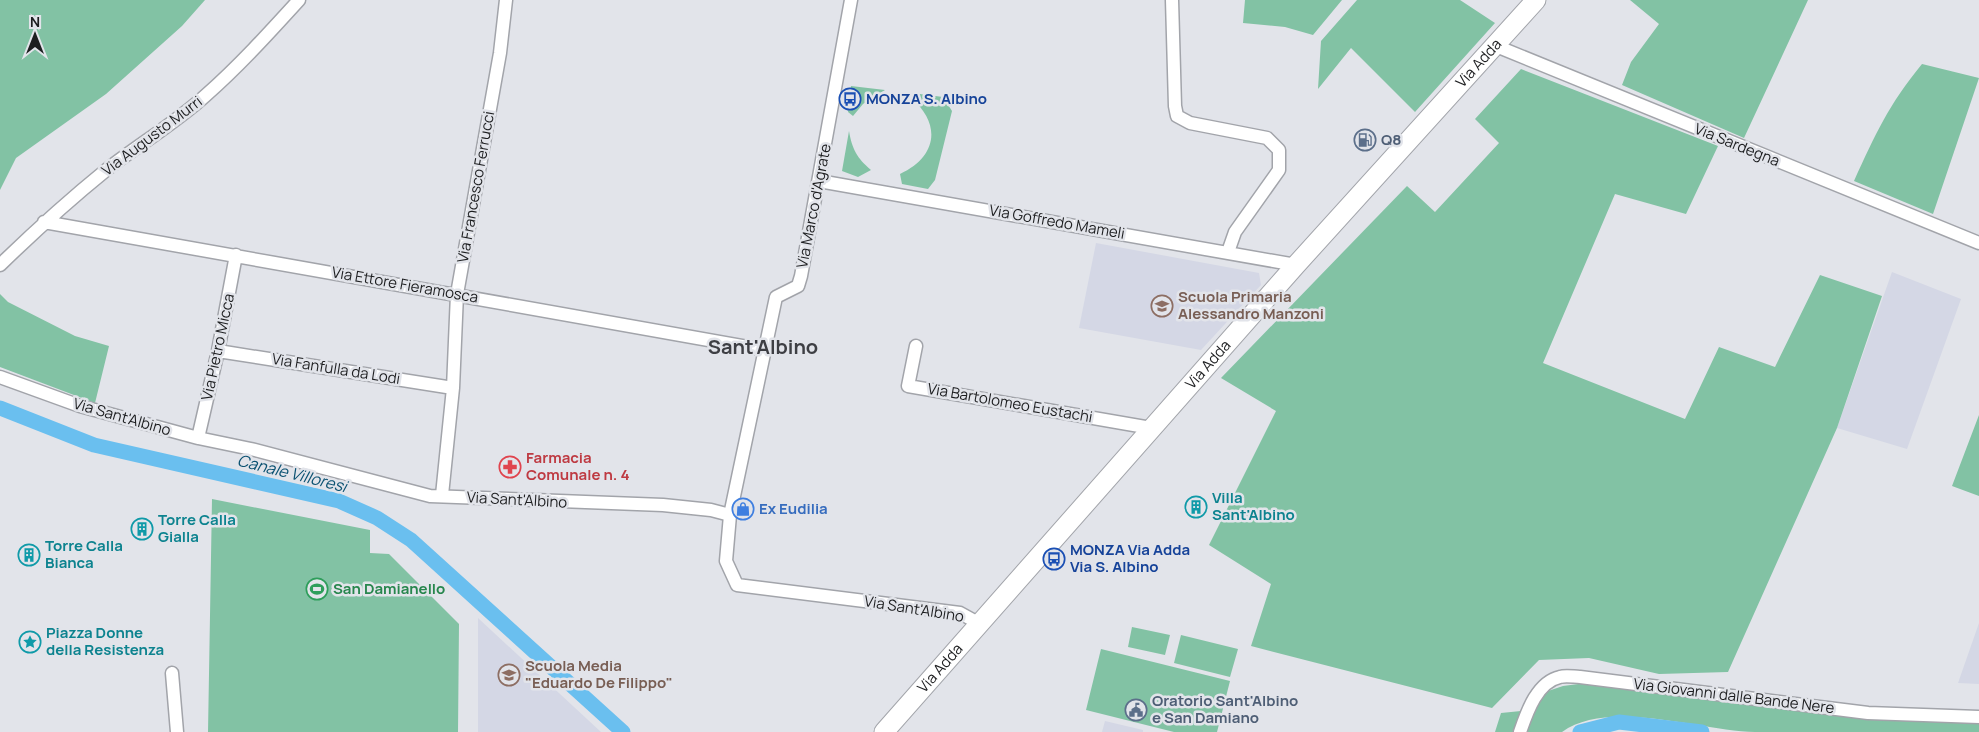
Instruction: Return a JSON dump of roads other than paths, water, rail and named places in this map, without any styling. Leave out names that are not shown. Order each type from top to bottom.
[{"type":"main road","name":"Via Adda","points":[[884,732],[1296,265],[1536,0]]},
{"type":"street","name":"Via Augusto Murri","points":[[0,266],[44,222],[106,170],[166,128],[205,96],[239,64],[299,0]]},
{"type":"street","name":"Via Francesco Ferrucci","points":[[442,495],[453,388],[457,294],[500,53],[506,0]]},
{"type":"street","name":"Via Marco d'Agrate","points":[[730,515],[776,297],[798,286],[819,181],[851,0]]},
{"type":"street","points":[[1172,0],[1174,106],[1177,116],[1190,124],[1267,138],[1277,147],[1280,156],[1280,170],[1235,232],[1228,252]]},
{"type":"street","name":"Via Sardegna","points":[[1496,46],[1979,243]]},
{"type":"street","name":"Via Goffredo Mameli","points":[[819,181],[1296,265]]},
{"type":"street","name":"Via Ettore Fieramosca","points":[[44,222],[765,350]]},
{"type":"street","name":"Via Pietro Micca","points":[[198,438],[218,351],[236,255]]},
{"type":"street","name":"Via Bartolomeo Eustachi","points":[[916,346],[908,386],[1151,428]]},
{"type":"street","name":"Via Fanfulla da Lodi","points":[[218,351],[453,388]]},
{"type":"street","name":"Via Sant'Albino","points":[[0,378],[80,406],[198,438],[251,449],[430,496],[663,505],[711,510],[730,515],[726,561],[737,584],[960,613],[980,624]]},
{"type":"street","points":[[172,674],[177,732]]},
{"type":"street","name":"Via Giovanni dalle Bande Nere","points":[[1520,732],[1534,698],[1548,682],[1561,676],[1868,712],[1979,717]]},
{"type":"waterway","name":"Canale Villoresi","points":[[0,408],[94,445],[339,501],[377,518],[411,540],[623,732]]},
{"type":"waterway","name":"Canale Villoresi","points":[[1580,732],[1619,722],[1702,732]]},
{"type":"place","name":"MONZA S. Albino","points":[[850,99]]},
{"type":"place","name":"Q8","points":[[1365,140]]},
{"type":"place","name":"Scuola Primaria Alessandro Manzoni","points":[[1162,306]]},
{"type":"place","name":"Farmacia Comunale n. 4","points":[[510,467]]},
{"type":"place","name":"Villa Sant'Albino","points":[[1196,507]]},
{"type":"place","name":"Ex Eudilia","points":[[743,509]]},
{"type":"place","name":"Torre Calla Gialla","points":[[142,529]]},
{"type":"place","name":"Torre Calla Bianca","points":[[29,555]]},
{"type":"place","name":"MONZA Via Adda Via S. Albino","points":[[1054,559]]},
{"type":"place","name":"San Damianello","points":[[317,589]]},
{"type":"place","name":"Piazza Donne della Resistenza","points":[[30,642]]},
{"type":"place","name":"Scuola Media \"Eduardo De Filippo\"","points":[[509,675]]},
{"type":"place","name":"Oratorio Sant'Albino e San Damiano","points":[[1136,710]]},
{"type":"district","name":"Sant'Albino","points":[[763,347]]}]
